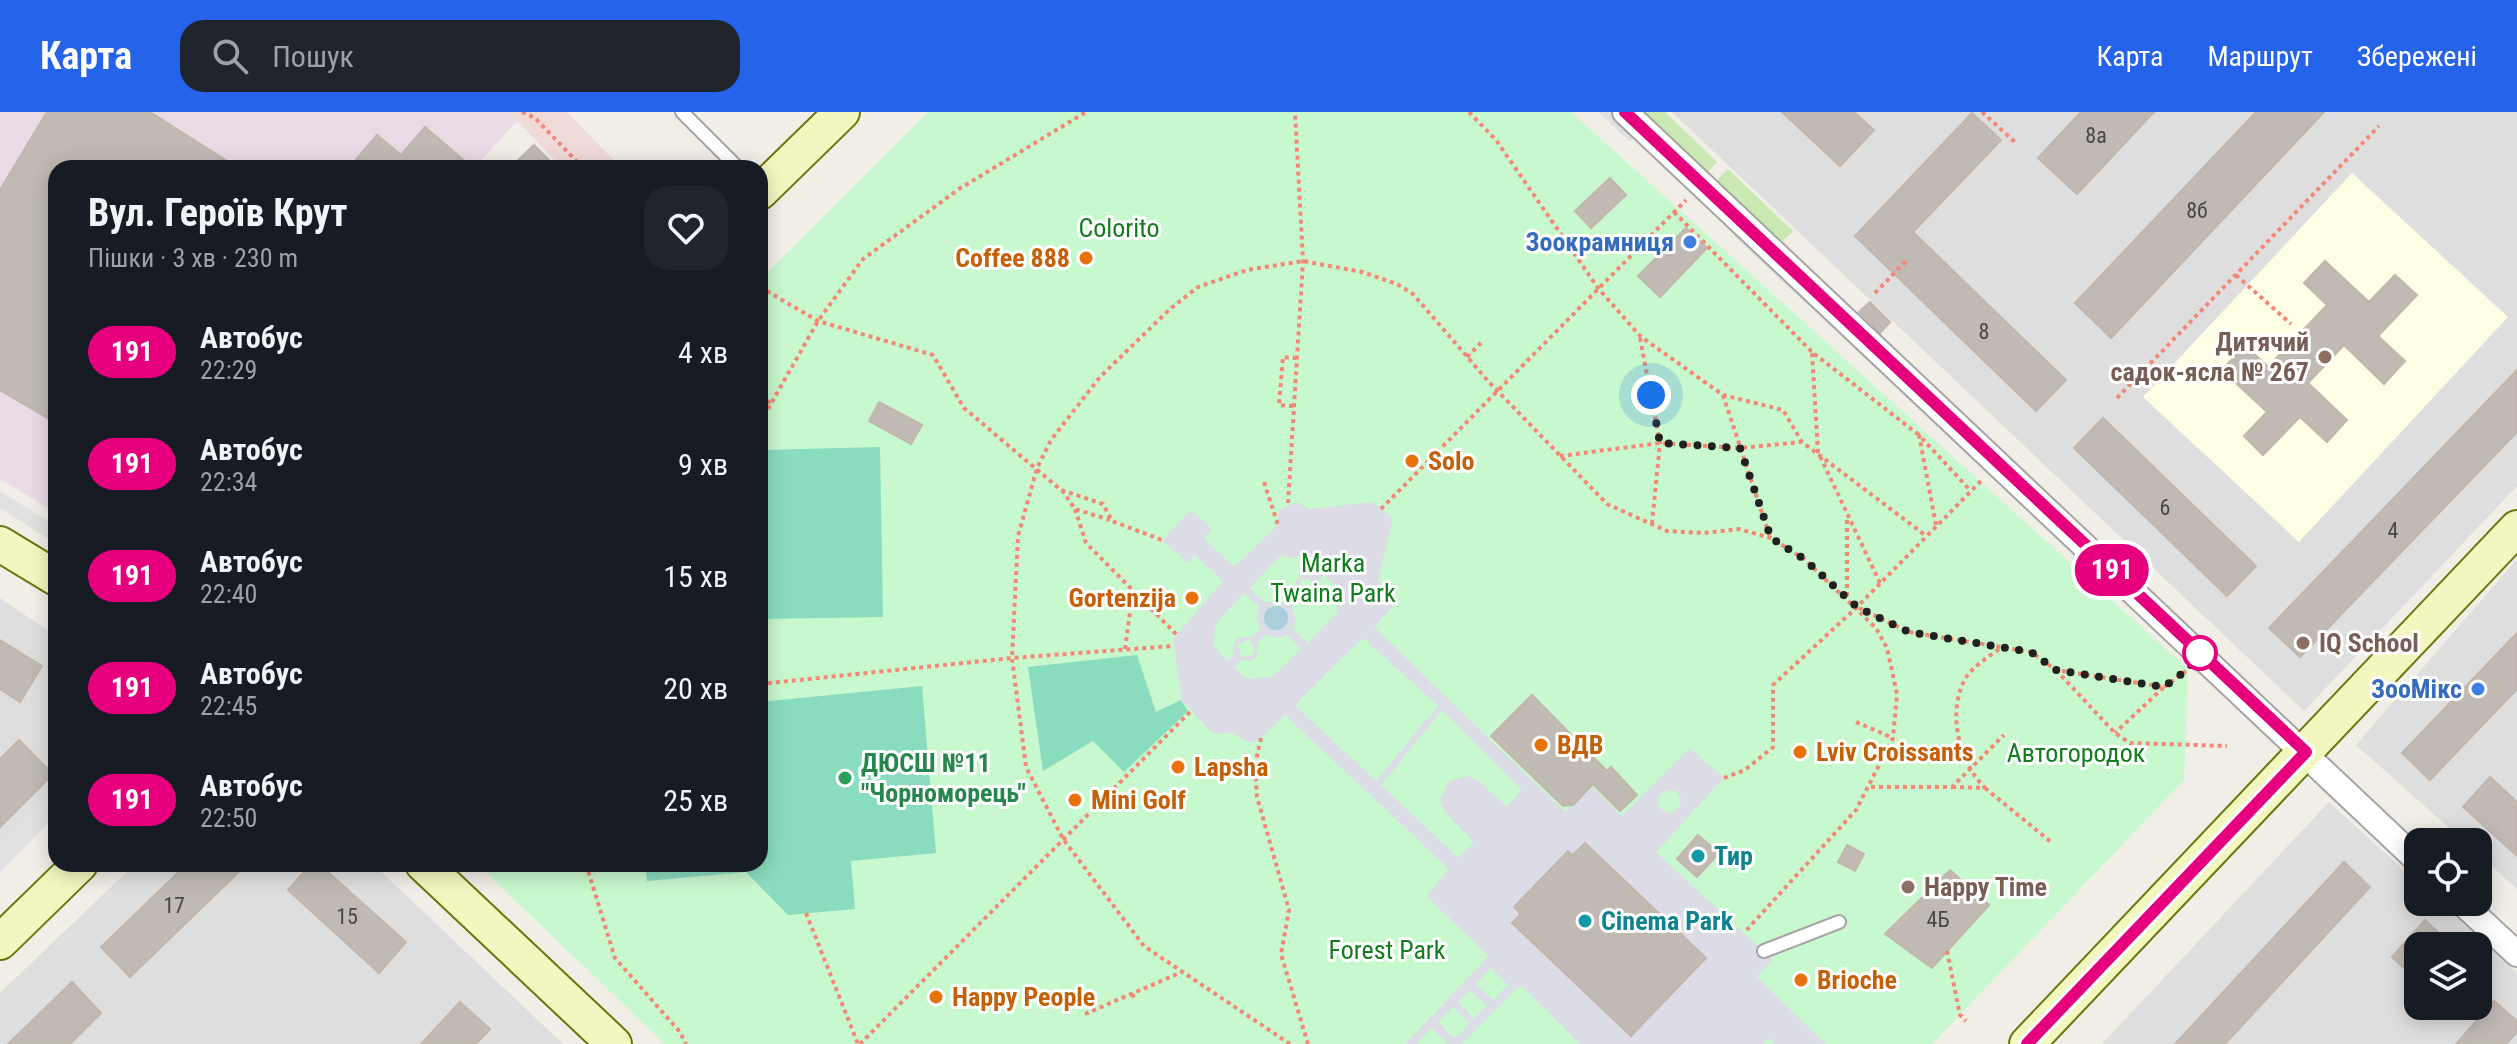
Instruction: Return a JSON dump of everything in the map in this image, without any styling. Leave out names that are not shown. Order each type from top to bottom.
[{"type":"street","points":[[768,183],[842,112]]},
{"type":"street","points":[[1625,112],[2404,847]]},
{"type":"street","points":[[2027,1044],[2517,528]]},
{"type":"street","points":[[0,544],[48,573]]},
{"type":"street","points":[[0,942],[72,872]]},
{"type":"street","points":[[431,872],[614,1044]]},
{"type":"street","points":[[2476,916],[2517,954]]},
{"type":"lane","points":[[682,112],[730,160]]},
{"type":"lane","points":[[1764,951],[1839,922]]},
{"type":"path","points":[[522,112],[535,118],[575,160]]},
{"type":"path","points":[[768,409],[818,321],[863,259],[915,218],[1086,112]]},
{"type":"path","points":[[1288,503],[1303,261],[1295,112]]},
{"type":"path","points":[[1469,112],[1496,140],[1598,288],[1640,336],[1723,395],[1783,410],[1802,442],[1925,535]]},
{"type":"path","points":[[1982,112],[2017,144]]},
{"type":"path","points":[[2117,398],[2379,126]]},
{"type":"path","points":[[1381,509],[1687,198]]},
{"type":"path","points":[[1674,212],[1812,352],[1919,435],[1969,489]]},
{"type":"path","points":[[1875,293],[1908,259]]},
{"type":"path","points":[[1290,1044],[1144,946],[1063,839],[1026,767],[1012,658],[1016,551],[1037,468],[1051,440],[1100,377],[1148,329],[1198,287],[1247,270],[1303,261],[1362,272],[1397,284],[1413,294],[1497,390],[1607,504],[1667,531],[1704,533],[1739,529],[1771,538],[1804,559],[1857,607],[1887,648],[1897,694],[1893,738],[1871,787],[1856,810],[1744,933]]},
{"type":"path","points":[[2236,275],[2291,324]]},
{"type":"path","points":[[768,292],[818,321],[933,355],[964,408],[1061,490],[1075,509],[1086,543],[1177,635]]},
{"type":"path","points":[[1640,336],[1660,443],[1652,524]]},
{"type":"path","points":[[1467,357],[1481,343]]},
{"type":"path","points":[[1812,352],[1818,452],[1880,583]]},
{"type":"path","points":[[1293,406],[1279,405],[1283,357],[1296,358]]},
{"type":"path","points":[[1723,395],[1771,538]]},
{"type":"path","points":[[768,402],[774,399]]},
{"type":"path","points":[[1919,435],[1936,525]]},
{"type":"path","points":[[1560,456],[1660,443],[1740,448],[1802,442]]},
{"type":"path","points":[[1724,778],[1745,770],[1773,747],[1773,685],[1857,607],[1983,478]]},
{"type":"path","points":[[1264,482],[1278,525]]},
{"type":"path","points":[[1061,490],[1103,504],[1112,521]]},
{"type":"path","points":[[1075,509],[1162,540]]},
{"type":"path","points":[[1847,518],[1847,598]]},
{"type":"path","points":[[1125,649],[1133,590]]},
{"type":"path","points":[[1857,607],[1909,632],[2031,652],[2056,670],[2115,733],[2130,743],[2227,746]]},
{"type":"path","points":[[768,683],[1012,658],[1173,646]]},
{"type":"path","points":[[2002,647],[1964,682],[1958,738],[1969,771],[2051,842]]},
{"type":"path","points":[[2115,733],[2188,669]]},
{"type":"path","points":[[2056,670],[2164,687]]},
{"type":"path","points":[[806,913],[859,1044],[1191,711]]},
{"type":"path","points":[[1856,722],[1893,738]]},
{"type":"path","points":[[1952,787],[2004,735]]},
{"type":"path","points":[[1261,738],[1255,765],[1257,797],[1289,910],[1281,954],[1308,1044]]},
{"type":"path","points":[[1871,787],[1985,788]]},
{"type":"path","points":[[588,872],[615,958],[680,1032],[686,1044]]},
{"type":"path","points":[[1947,951],[1960,1015],[1966,1021]]},
{"type":"path","points":[[1085,1014],[1182,972]]},
{"type":"path","points":[[1132,994],[1136,1001]]},
{"type":"shaded area","points":[[0,112],[509,112],[517,121],[481,160],[48,160],[48,508],[0,479]]},
{"type":"shaded area","points":[[509,112],[567,112],[613,160],[554,160]]},
{"type":"shaded area","points":[[1598,112],[1611,112],[1638,137],[1629,141]]},
{"type":"shaded area","points":[[1672,112],[2517,112],[2517,486],[2304,711]]},
{"type":"shaded area","name":"Дитячий садок-ясла № 267","points":[[2352,173],[2508,317],[2299,542],[2143,397]]},
{"type":"shaded area","points":[[1732,225],[2248,710],[2239,710],[1733,235]]},
{"type":"shaded area","points":[[0,491],[48,521],[48,539],[0,508]]},
{"type":"shaded area","points":[[1297,502],[1309,509],[1373,502],[1393,519],[1378,580],[1398,602],[1374,627],[1565,812],[1593,787],[1622,816],[1690,748],[1724,778],[1656,852],[1773,960],[1757,977],[1826,1044],[1775,1044],[1769,1038],[1763,1044],[1580,1044],[1520,985],[1462,1044],[1448,1044],[1432,1028],[1417,1044],[1405,1044],[1489,956],[1426,896],[1449,869],[1285,715],[1261,738],[1250,743],[1233,733],[1213,734],[1182,701],[1173,639],[1223,581],[1195,555],[1187,563],[1162,540],[1191,510],[1212,529],[1204,539],[1234,567],[1277,525],[1279,510]],"holes":[[[1304,555],[1318,570],[1295,581],[1294,595],[1286,602],[1265,602],[1250,588],[1280,556],[1293,558]],[[1325,575],[1337,589],[1334,599],[1338,612],[1308,643],[1293,629],[1296,621],[1292,607],[1298,600],[1315,598],[1317,582]],[[1302,579],[1309,579],[1315,588],[1307,598],[1296,591]],[[1244,593],[1259,607],[1257,616],[1260,629],[1253,636],[1237,638],[1233,646],[1234,655],[1227,661],[1213,645],[1216,624]],[[1277,605],[1288,620],[1277,630],[1266,625],[1263,618],[1269,607]],[[1266,635],[1279,638],[1287,635],[1301,649],[1272,677],[1247,679],[1234,667],[1241,660],[1250,661],[1257,656],[1258,642]],[[1363,638],[1438,706],[1376,781],[1295,705]],[[1249,639],[1255,650],[1251,656],[1242,657],[1237,644]],[[1442,710],[1522,790],[1507,806],[1476,779],[1466,776],[1448,782],[1440,800],[1443,810],[1474,842],[1459,858],[1381,785]],[[1668,790],[1676,791],[1681,798],[1680,806],[1671,813],[1663,811],[1658,804],[1660,795]],[[1567,851],[1573,856],[1631,1036],[1512,923],[1521,913],[1514,906]],[[1491,968],[1508,985],[1493,1000],[1476,984]],[[1470,990],[1487,1006],[1474,1019],[1458,1002]],[[1453,1007],[1470,1023],[1455,1039],[1438,1022]]]},
{"type":"shaded area","points":[[2517,559],[2517,889],[2492,867],[2492,828],[2449,828],[2356,745]]},
{"type":"shaded area","points":[[0,598],[48,631],[48,796],[0,844]]},
{"type":"shaded area","points":[[48,794],[48,823],[0,872],[0,843]]},
{"type":"shaded area","points":[[2329,802],[2404,870],[2404,916],[2454,916],[2472,932],[2404,932],[2404,1020],[2492,1020],[2492,950],[2517,973],[2517,1044],[2102,1044]]},
{"type":"shaded area","points":[[127,872],[381,872],[563,1044],[0,1044],[0,993]]},
{"type":"green space","name":"Marka Twaina Park","points":[[928,112],[1571,112],[2188,669],[2184,780],[1932,1044],[665,1044],[485,872],[768,872],[768,272]]},
{"type":"green space","points":[[1641,112],[1665,112],[1717,162],[1706,174]]},
{"type":"green space","points":[[1728,169],[1793,231],[1781,243],[1716,181]]},
{"type":"green space","points":[[880,447],[883,617],[768,619],[768,450]]},
{"type":"green space","points":[[1137,655],[1156,712],[1181,700],[1188,711],[1124,772],[1093,741],[1043,771],[1028,667]]},
{"type":"green space","name":"ДЮСШ №11 \"Чорноморець\"","points":[[922,686],[936,853],[851,861],[855,909],[788,915],[746,872],[768,872],[768,701]]},
{"type":"green space","name":"ДЮСШ №11 \"Чорноморець\"","points":[[646,872],[746,872],[647,881]]},
{"type":"water","points":[[1276,606],[1285,609],[1288,618],[1285,627],[1276,630],[1267,627],[1264,618],[1267,609]]},
{"type":"building","points":[[47,112],[150,112],[225,160],[48,160],[48,418],[0,390],[0,190]]},
{"type":"building","points":[[1782,112],[1854,112],[1874,130],[1840,166]]},
{"type":"building","points":[[2081,112],[2154,112],[2077,194],[2038,158]]},
{"type":"building","points":[[2256,112],[2324,112],[2111,338],[2075,303]]},
{"type":"building","points":[[1972,113],[2001,140],[1913,232],[2066,380],[2036,411],[1855,236]]},
{"type":"building","points":[[425,127],[464,160],[356,160],[377,135],[401,155]]},
{"type":"building","points":[[534,145],[549,160],[518,160]]},
{"type":"building","points":[[1610,178],[1626,195],[1591,228],[1575,211]]},
{"type":"building","points":[[1686,228],[1707,248],[1660,297],[1638,276]]},
{"type":"building","points":[[2325,261],[2369,302],[2395,275],[2417,295],[2378,336],[2405,361],[2384,384],[2344,345],[2308,383],[2347,420],[2327,442],[2300,417],[2263,455],[2244,436],[2267,412],[2222,370],[2245,345],[2268,367],[2327,305],[2304,283]]},
{"type":"building","points":[[1870,302],[1890,322],[1880,333],[1859,312]]},
{"type":"building","points":[[2517,370],[2517,432],[2300,657],[2269,628]]},
{"type":"building","points":[[879,402],[922,425],[911,444],[869,421]]},
{"type":"building","points":[[2103,418],[2256,566],[2227,596],[2074,448]]},
{"type":"building","points":[[2517,633],[2517,689],[2430,780],[2402,753]]},
{"type":"building","points":[[0,640],[42,666],[20,702],[0,689]]},
{"type":"building","name":"ВДВ","points":[[1532,695],[1607,771],[1611,767],[1637,795],[1620,811],[1593,784],[1573,805],[1563,806],[1491,736]]},
{"type":"building","points":[[19,740],[48,769],[48,779],[0,827],[0,759]]},
{"type":"building","points":[[2490,777],[2517,802],[2517,856],[2492,833],[2492,828],[2486,828],[2463,807]]},
{"type":"building","name":"Тир","points":[[1698,835],[1719,853],[1697,877],[1677,859]]},
{"type":"building","points":[[1585,843],[1706,958],[1631,1036],[1512,923],[1521,914],[1514,907],[1568,851],[1573,855]]},
{"type":"building","points":[[1847,845],[1864,854],[1855,871],[1838,862]]},
{"type":"building","points":[[2344,862],[2370,887],[2225,1044],[2175,1044]]},
{"type":"building","points":[[1950,870],[1989,905],[1932,968],[1885,934]]},
{"type":"building","points":[[179,872],[239,872],[130,977],[101,947]]},
{"type":"building","points":[[304,872],[328,872],[406,942],[379,973],[288,890]]},
{"type":"building","points":[[2425,920],[2438,932],[2414,932]]},
{"type":"building","points":[[2404,944],[2404,968],[2392,957]]},
{"type":"building","points":[[72,982],[101,1013],[70,1044],[8,1044]]},
{"type":"building","points":[[2494,1001],[2517,1021],[2517,1032],[2506,1044],[2456,1044],[2477,1020],[2492,1020]]},
{"type":"building","points":[[460,1002],[490,1029],[476,1044],[421,1044]]},
{"type":"bus line","name":"191","points":[[1625,112],[2306,752],[2027,1044]]},
{"type":"place","name":"Зоокрамниця","points":[[1690,242]]},
{"type":"place","name":"Coffee 888","points":[[1086,258]]},
{"type":"place","name":"Дитячий садок-ясла № 267","points":[[2325,357]]},
{"type":"place","name":"Solo","points":[[1412,461]]},
{"type":"place","name":"Gortenzija","points":[[1192,598]]},
{"type":"place","name":"IQ School","points":[[2303,643]]},
{"type":"place","name":"ЗооМікс","points":[[2478,689]]},
{"type":"place","name":"ВДВ","points":[[1541,745]]},
{"type":"place","name":"Lviv Croissants","points":[[1800,752]]},
{"type":"place","name":"Lapsha","points":[[1178,767]]},
{"type":"place","name":"ДЮСШ №11 \"Чорноморець\"","points":[[845,778]]},
{"type":"place","name":"Mini Golf","points":[[1075,800]]},
{"type":"place","name":"Тир","points":[[1698,856]]},
{"type":"place","name":"Happy Time","points":[[1908,887]]},
{"type":"place","name":"Cinema Park","points":[[1585,921]]},
{"type":"place","name":"Brioche","points":[[1801,980]]},
{"type":"place","name":"Happy People","points":[[936,997]]},
{"type":"route","points":[[1651,395],[1660,443],[1740,448],[1771,538],[1804,559],[1857,607],[1909,632],[2031,652],[2056,670],[2164,687],[2188,669],[2200,653]]},
{"type":"park label","name":"Colorito","points":[[1119,228]]},
{"type":"park label","name":"Автогородок","points":[[2076,753]]},
{"type":"park label","name":"Forest Park","points":[[1387,950]]}]
